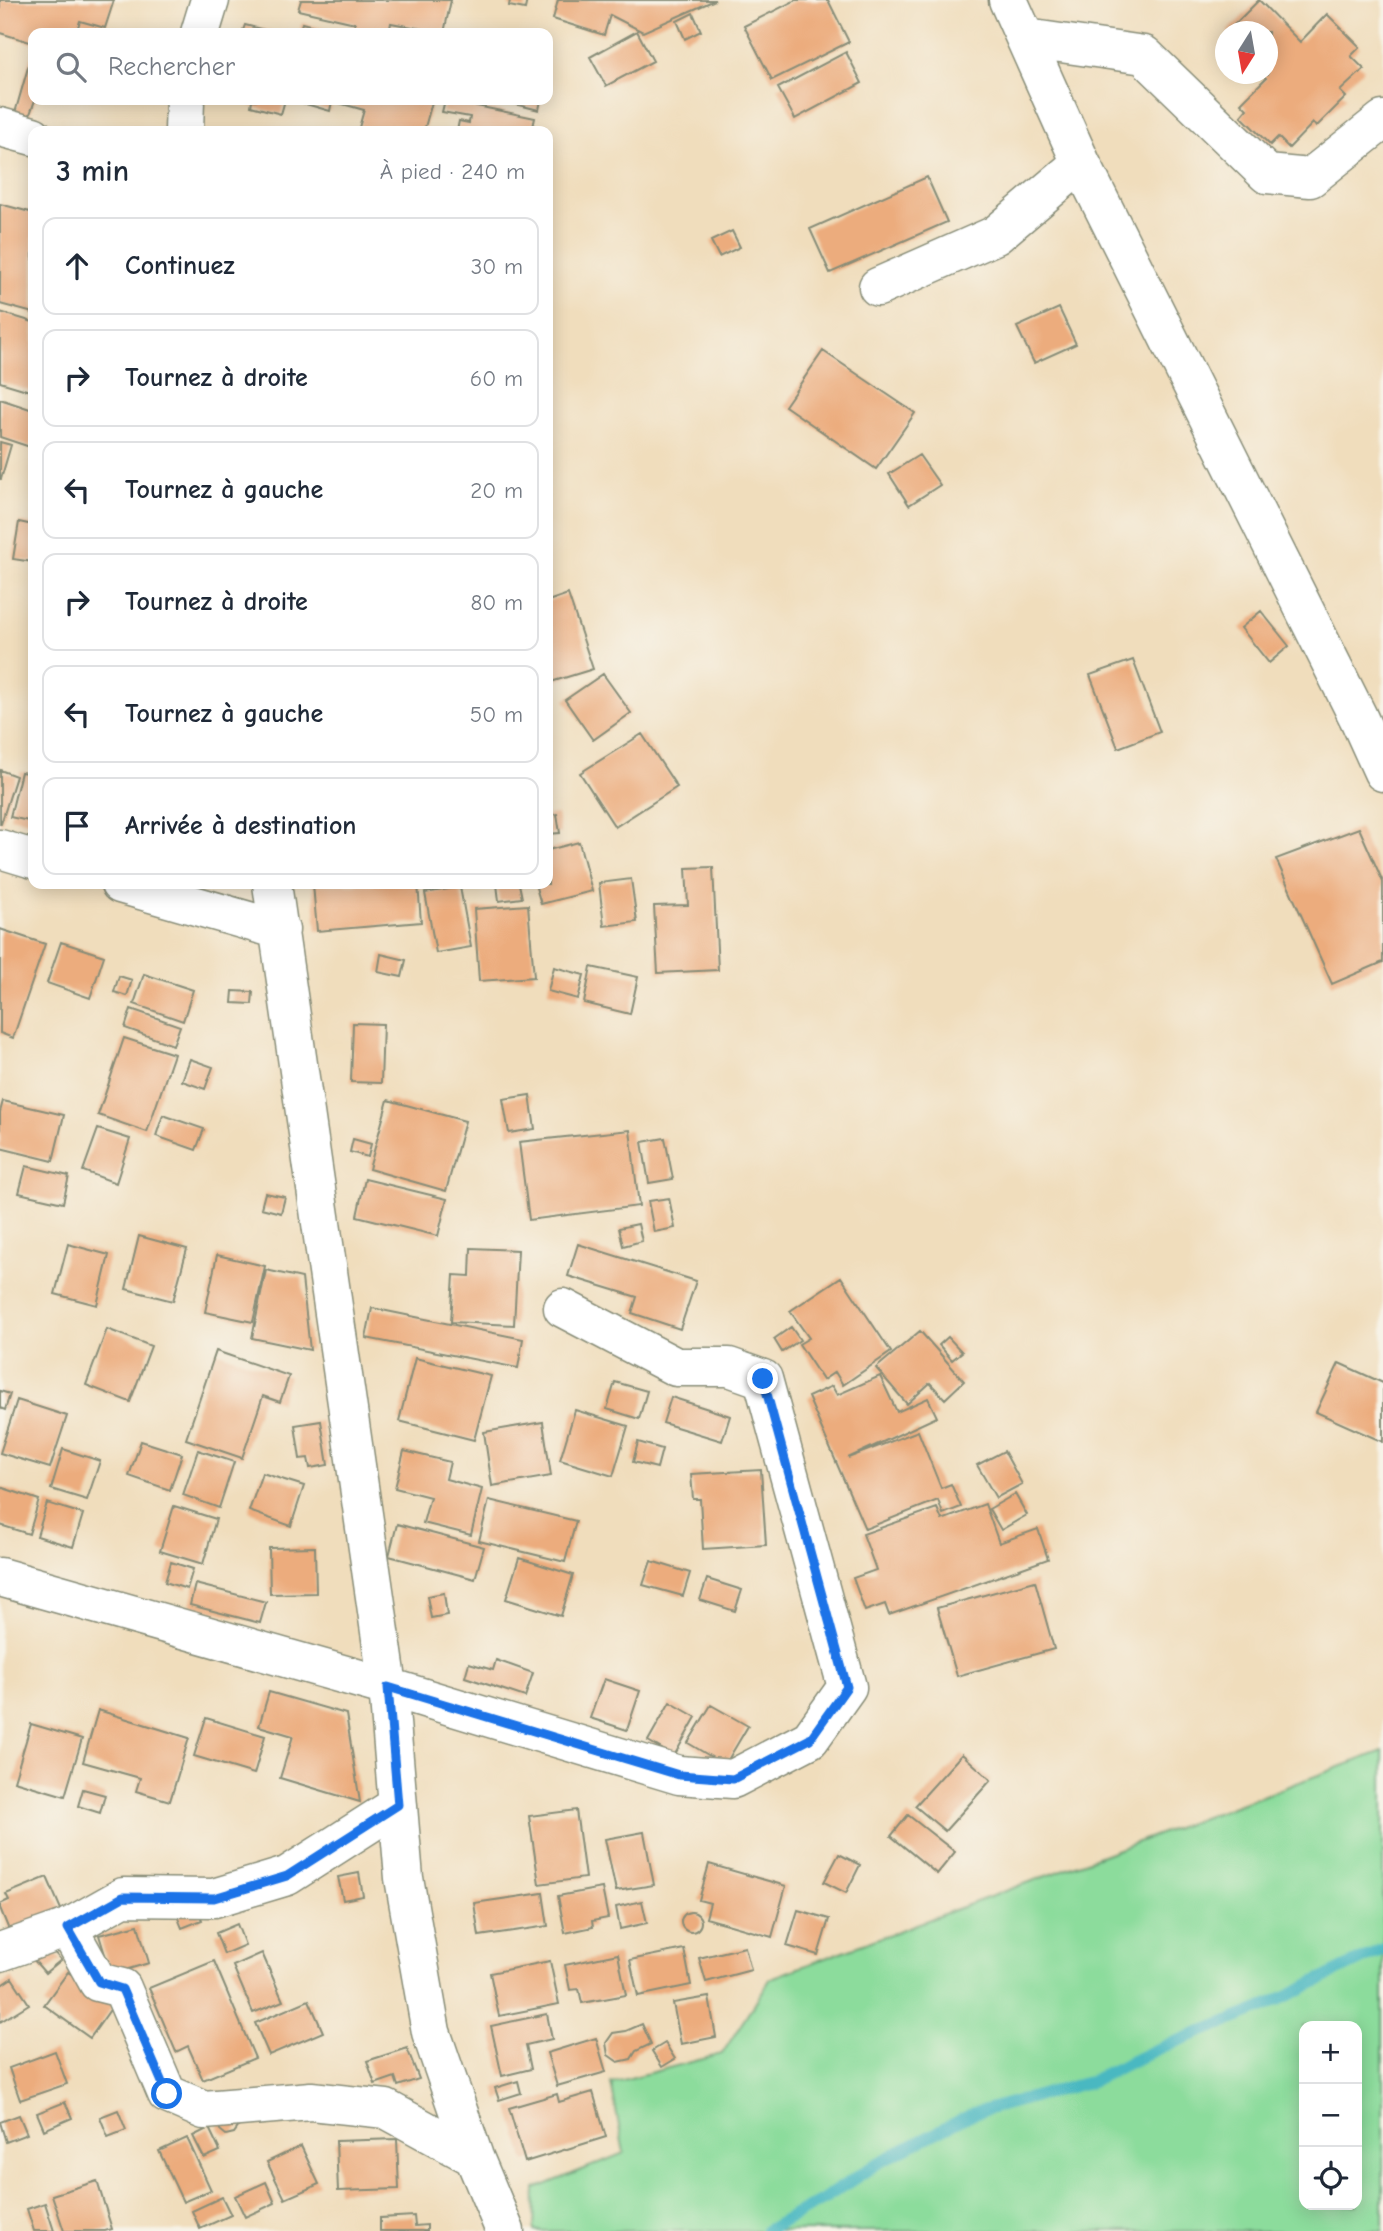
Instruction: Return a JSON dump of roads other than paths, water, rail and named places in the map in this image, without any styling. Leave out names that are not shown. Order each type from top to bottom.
[{"type":"street","points":[[202,28],[210,0]]},
{"type":"street","points":[[1008,0],[1081,163],[1383,772]]},
{"type":"street","points":[[1026,38],[1144,55],[1267,174],[1310,178],[1383,120]]},
{"type":"street","points":[[184,126],[186,105]]},
{"type":"street","points":[[0,127],[28,135]]},
{"type":"street","points":[[878,287],[996,235],[1081,163]]},
{"type":"street","points":[[0,849],[28,857]]},
{"type":"street","points":[[137,889],[280,930]]},
{"type":"street","points":[[273,889],[388,1687],[404,1878],[431,2032],[474,2157],[505,2231]]},
{"type":"street","points":[[0,1577],[388,1687],[679,1775],[733,1779],[810,1739],[847,1687],[763,1379],[729,1367],[676,1367],[563,1308]]},
{"type":"street","points":[[0,1952],[68,1928],[123,1897],[214,1898],[287,1876],[398,1805]]},
{"type":"street","points":[[68,1928],[99,1982],[122,1989],[167,2094],[204,2110],[311,2101],[386,2109],[474,2157]]},
{"type":"waterway","points":[[766,2231],[822,2200],[878,2163],[974,2113],[1089,2082],[1155,2050],[1262,2008],[1383,1949]]}]
